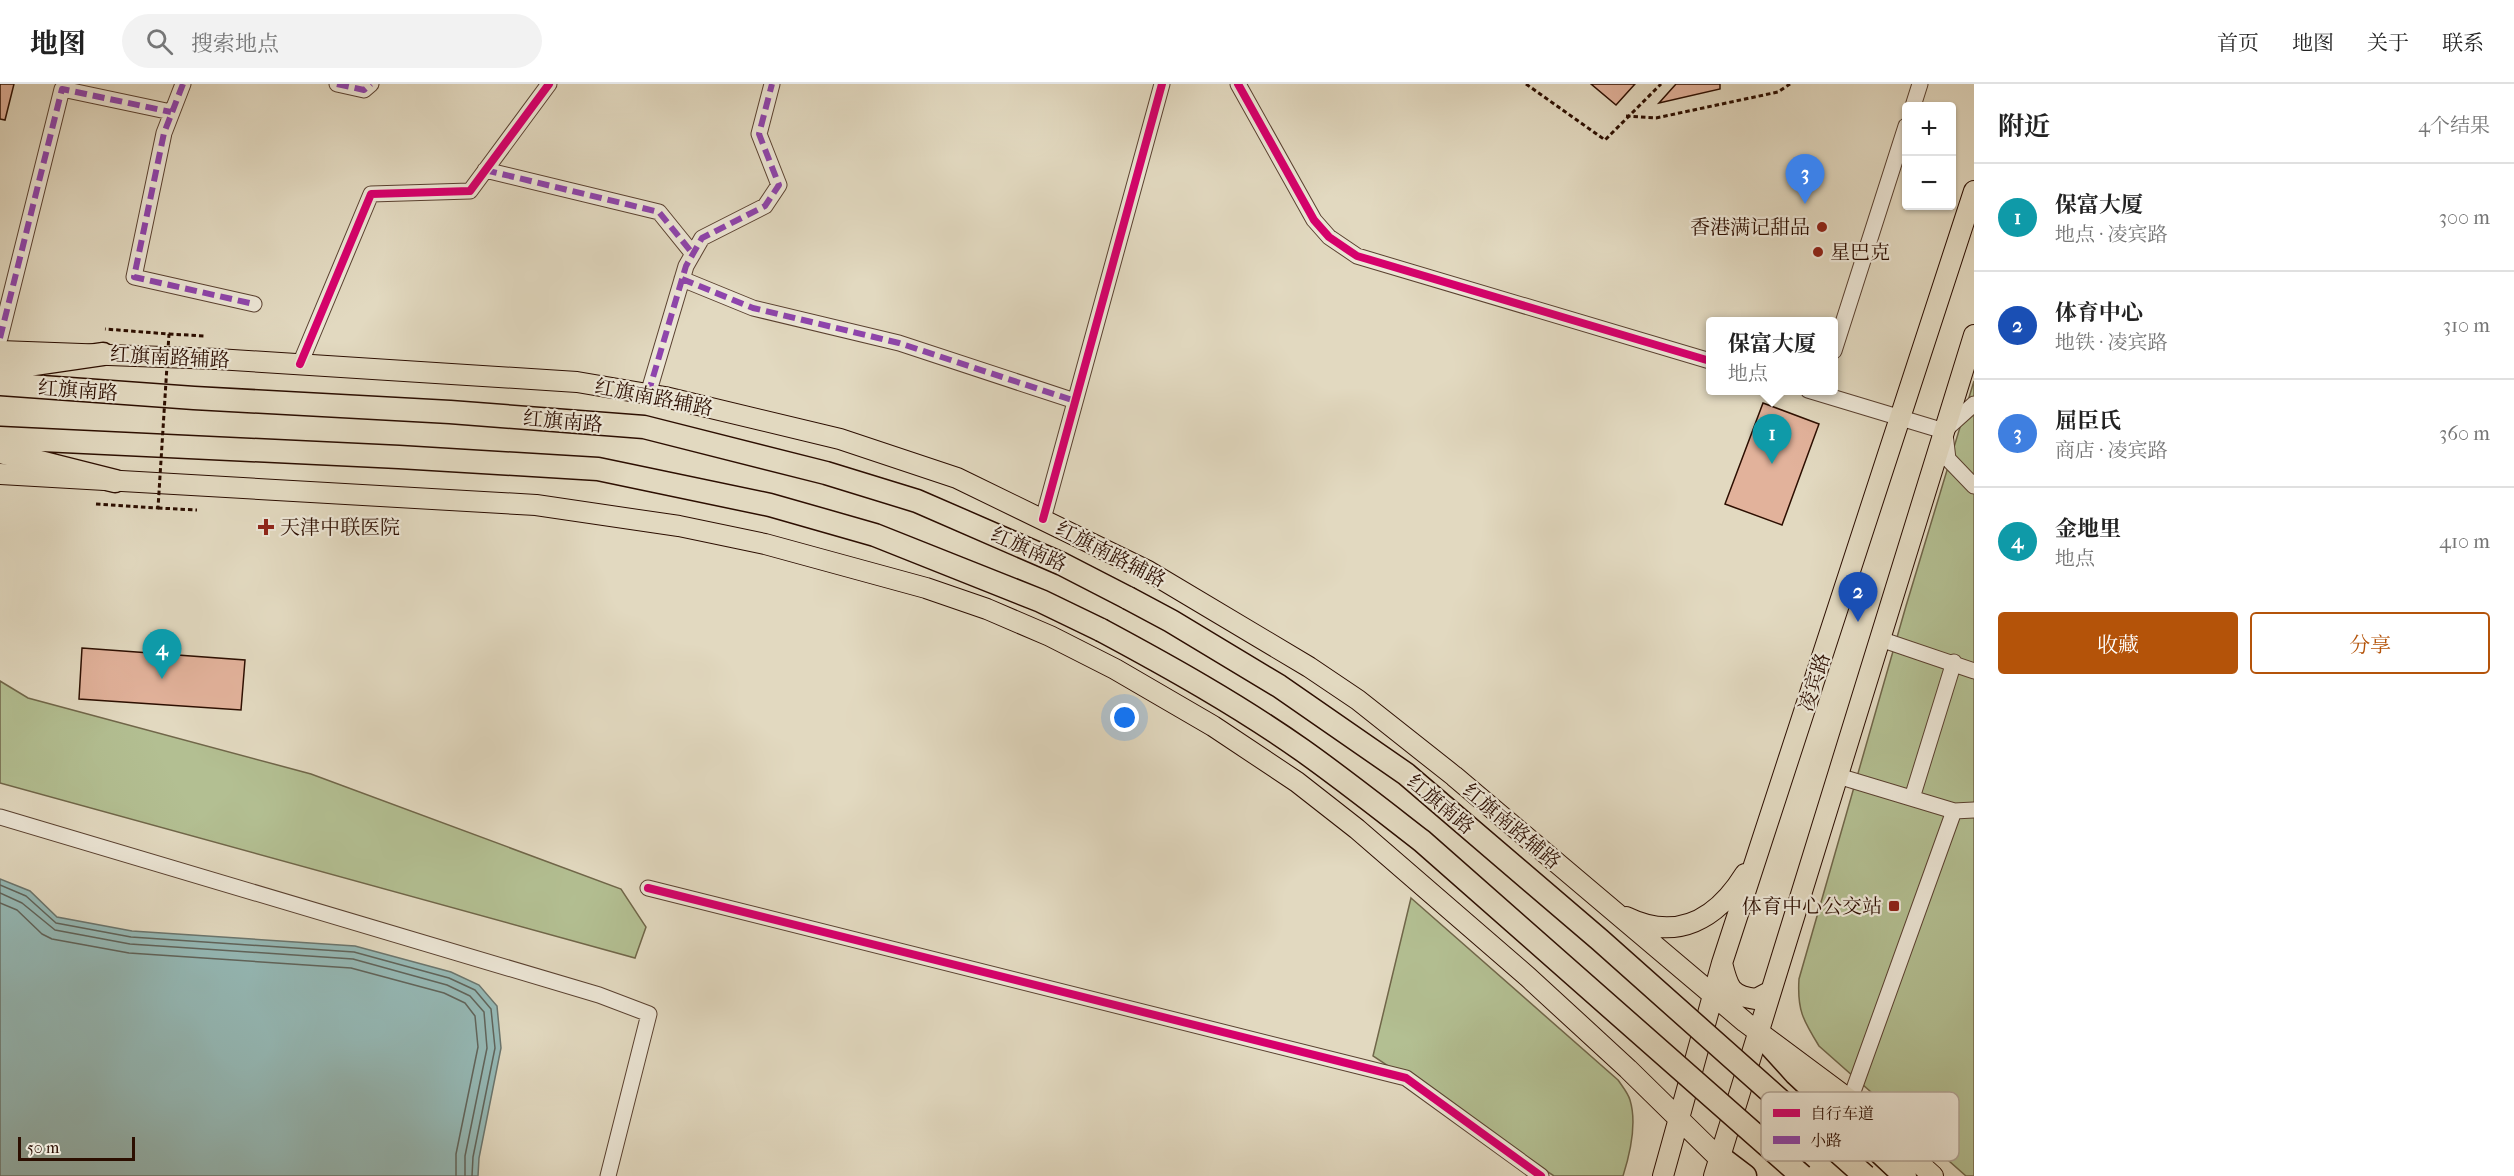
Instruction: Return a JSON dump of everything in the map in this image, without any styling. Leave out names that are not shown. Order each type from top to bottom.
[{"type":"highway","points":[[0,369],[103,354]]},
{"type":"highway","name":"红旗南路","points":[[0,384],[194,398],[450,412],[644,427],[826,473],[917,501],[1062,564],[1189,631],[1279,686],[1406,774],[1600,940],[1771,1092]]},
{"type":"highway","name":"红旗南路","points":[[0,438],[598,469],[771,505],[875,535],[1041,601],[1166,665],[1246,713],[1302,750],[1388,814],[1422,841],[1761,1140]]},
{"type":"highway","points":[[0,452],[115,481]]},
{"type":"highway","points":[[1758,1032],[1815,1092]]},
{"type":"highway","name":"红旗南路","points":[[1785,1161],[1802,1176]]},
{"type":"highway","name":"红旗南路","points":[[1848,1161],[1865,1176]]},
{"type":"highway","points":[[1889,1161],[1905,1176]]},
{"type":"highway","points":[[1717,1167],[1745,1176]]},
{"type":"main road","name":"凌宾路","points":[[1663,1176],[1722,963],[1974,191]]},
{"type":"main road","points":[[1717,1167],[1974,335]]},
{"type":"main road","name":"红旗南路辅路","points":[[0,351],[300,364],[577,382],[648,394],[840,439],[957,478],[1148,571],[1310,668],[1358,700],[1454,776],[1713,996],[1839,1092]]},
{"type":"main road","points":[[0,474],[536,505],[679,526],[765,544],[926,588],[987,609],[1050,636],[1115,669],[1213,726],[1297,782],[1357,829],[1501,954],[1679,1119],[1717,1167],[1736,1176]]},
{"type":"main road","points":[[1613,911],[1648,925],[1665,928],[1694,922],[1704,918],[1726,899],[1757,855]]},
{"type":"main road","points":[[1722,963],[1726,982],[1736,994],[1756,999],[1771,991]]},
{"type":"main road","name":"红旗南路辅路","points":[[1917,1161],[1933,1176]]},
{"type":"street","points":[[183,84],[164,133],[134,277],[254,304]]},
{"type":"street","points":[[337,84],[364,90],[371,84]]},
{"type":"street","points":[[300,364],[371,194],[470,191],[549,84]]},
{"type":"street","points":[[648,394],[682,279],[702,238],[765,206],[779,184],[759,134],[772,84]]},
{"type":"street","points":[[1043,519],[1162,84]]},
{"type":"street","points":[[1238,84],[1314,220],[1329,237],[1350,252],[1706,360]]},
{"type":"street","points":[[1914,102],[1920,84]]},
{"type":"street","points":[[0,338],[62,89],[171,112]]},
{"type":"street","points":[[1838,336],[1902,138]]},
{"type":"street","points":[[485,170],[659,212],[693,254]]},
{"type":"street","points":[[682,279],[753,308],[899,343],[1075,401]]},
{"type":"street","points":[[1825,395],[1944,431]]},
{"type":"street","points":[[1944,431],[1974,404]]},
{"type":"street","points":[[1944,431],[1948,459],[1974,486]]},
{"type":"street","points":[[1880,639],[1974,670]]},
{"type":"street","points":[[1912,798],[1954,662]]},
{"type":"street","points":[[1838,776],[1954,811],[1974,810]]},
{"type":"street","points":[[1853,1092],[1954,811]]},
{"type":"street","points":[[0,817],[599,995],[649,1014],[608,1176]]},
{"type":"street","points":[[648,888],[1406,1078],[1541,1176]]},
{"type":"path","points":[[1526,84],[1605,140],[1626,116],[1661,84]]},
{"type":"path","points":[[1626,116],[1656,118],[1778,92],[1790,84]]},
{"type":"path","points":[[105,328],[204,336]]},
{"type":"path","points":[[158,508],[169,334]]},
{"type":"path","points":[[96,504],[197,510]]},
{"type":"green space","points":[[1974,381],[1974,1176],[1966,1176],[1949,1161],[1959,1161],[1959,1092],[1871,1092],[1819,1046],[1802,1014],[1799,999],[1799,979],[1906,606]]},
{"type":"green space","points":[[0,681],[28,698],[311,774],[621,889],[646,927],[635,958],[0,783]]},
{"type":"green space","points":[[1411,898],[1618,1080],[1629,1097],[1633,1118],[1630,1148],[1623,1176],[1554,1176],[1373,1056]]},
{"type":"water","points":[[0,879],[30,891],[57,917],[132,931],[355,946],[451,972],[479,985],[497,1006],[501,1048],[479,1158],[478,1176],[0,1176]]},
{"type":"building","points":[[0,84],[14,84],[5,120],[0,119]]},
{"type":"building","points":[[1591,84],[1635,84],[1616,105]]},
{"type":"building","points":[[1676,84],[1720,84],[1720,89],[1659,103]]},
{"type":"building","points":[[1763,403],[1819,424],[1782,525],[1725,504]]},
{"type":"building","points":[[82,648],[245,660],[241,710],[79,699]]},
{"type":"marked path","points":[[183,84],[164,133],[134,277],[254,304]]},
{"type":"marked path","points":[[337,84],[364,90],[371,84]]},
{"type":"marked path","points":[[648,394],[686,266],[702,238],[765,206],[779,185],[759,134],[772,84]]},
{"type":"marked path","points":[[0,338],[62,89],[171,112]]},
{"type":"marked path","points":[[485,170],[659,212],[693,254]]},
{"type":"marked path","points":[[682,279],[753,308],[899,343],[1075,401]]},
{"type":"cycle path","points":[[300,364],[371,194],[470,191],[549,84]]},
{"type":"cycle path","points":[[1043,519],[1162,84]]},
{"type":"cycle path","points":[[1238,84],[1314,220],[1329,237],[1357,256],[1706,360]]},
{"type":"cycle path","points":[[648,888],[1406,1078],[1541,1176]]},
{"type":"place","name":"屈臣氏","points":[[1805,204]]},
{"type":"place","name":"香港满记甜品","points":[[1822,227]]},
{"type":"place","name":"星巴克","points":[[1818,252]]},
{"type":"place","name":"保富大厦","points":[[1772,464]]},
{"type":"place","name":"天津中联医院","points":[[266,527]]},
{"type":"place","name":"体育中心","points":[[1858,622]]},
{"type":"place","name":"金地里","points":[[162,679]]},
{"type":"place","name":"体育中心公交站","points":[[1894,906]]}]
